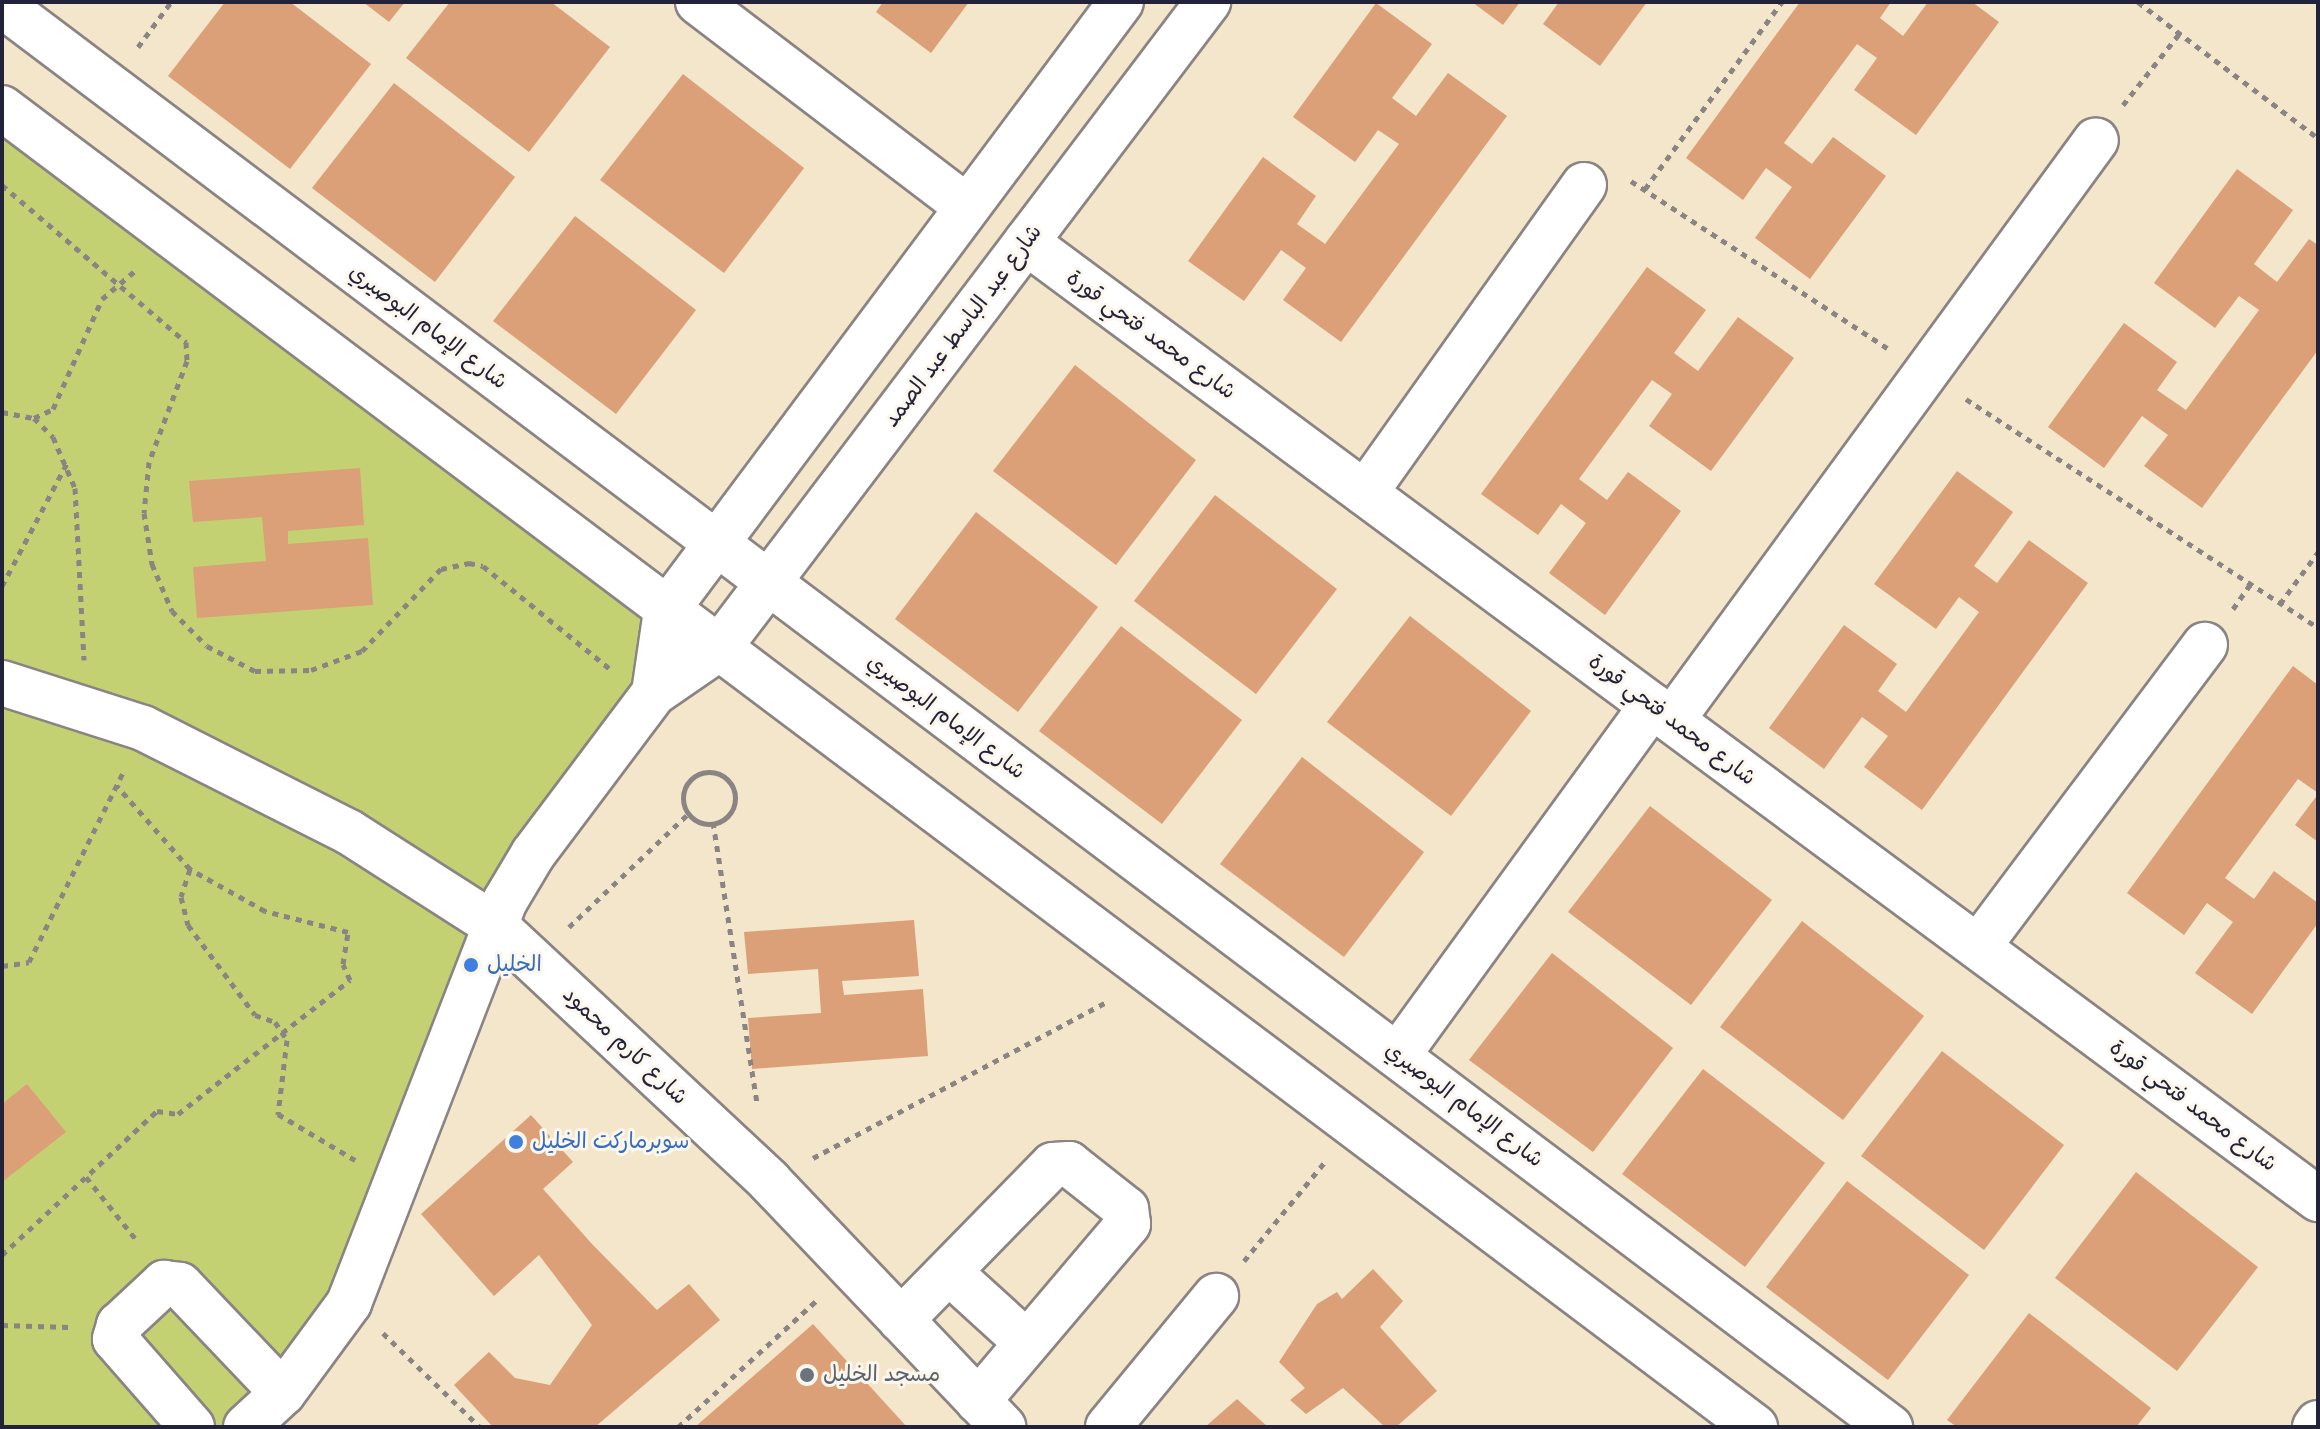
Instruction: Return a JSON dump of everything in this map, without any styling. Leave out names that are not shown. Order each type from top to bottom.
[{"type":"street","points":[[698,2],[967,207]]},
{"type":"street","points":[[246,1427],[283,1393],[349,1303],[398,1184],[496,926],[533,854],[652,696],[666,611],[1121,2]]},
{"type":"street","name":"شارع عبد الباسط عبد الصمد","points":[[652,696],[718,649],[1208,2]]},
{"type":"street","name":"شارع الإمام البوصيري","points":[[2,5],[1890,1427]]},
{"type":"street","points":[[2,108],[666,611],[1755,1427]]},
{"type":"street","points":[[1398,1055],[1926,373],[2096,140]]},
{"type":"street","points":[[1365,493],[1584,185]]},
{"type":"street","name":"شارع محمد فتحي قورة","points":[[1026,242],[2318,1199]]},
{"type":"street","points":[[1978,947],[2205,645]]},
{"type":"street","name":"شارع كارم محمود","points":[[2,683],[143,728],[349,832],[496,926],[769,1181],[990,1414]]},
{"type":"street","points":[[901,1320],[1058,1163],[1069,1164],[1126,1209],[1128,1224],[1027,1343],[990,1414]]},
{"type":"street","points":[[949,1272],[1027,1343]]},
{"type":"street","points":[[192,1427],[117,1343],[116,1329],[169,1281],[283,1393]]},
{"type":"street","points":[[1108,1427],[1216,1296]]},
{"type":"path","points":[[1782,2],[1645,189],[2318,628]]},
{"type":"path","points":[[2138,2],[2318,138]]},
{"type":"path","points":[[2096,140],[2179,33]]},
{"type":"path","points":[[2,185],[119,281],[186,342],[187,361],[149,462],[144,513],[152,564],[172,611],[207,646],[255,671],[311,670],[362,651],[441,569],[469,563],[483,566],[652,696]]},
{"type":"path","points":[[2,412],[34,418],[53,409],[102,299],[119,281],[166,257],[193,253]]},
{"type":"path","points":[[34,418],[68,461],[87,709]]},
{"type":"path","points":[[2,586],[68,461]]},
{"type":"path","points":[[2280,604],[2318,552]]},
{"type":"path","points":[[2,966],[29,962],[143,728]]},
{"type":"path","points":[[722,771],[734,815],[713,822],[692,823],[685,778],[722,771]]},
{"type":"path","points":[[2,1255],[157,1111],[178,1114],[350,980],[343,964],[348,932],[265,911],[190,869],[117,786]]},
{"type":"path","points":[[533,961],[690,812]]},
{"type":"path","points":[[713,822],[769,1181],[1155,977]]},
{"type":"path","points":[[190,869],[181,897],[188,925],[255,1015],[282,1030],[289,1050],[281,1118],[398,1184]]},
{"type":"path","points":[[1216,1296],[1354,1126]]},
{"type":"path","points":[[86,1177],[169,1281]]},
{"type":"path","points":[[678,1427],[852,1268]]},
{"type":"path","points":[[349,1303],[480,1427]]},
{"type":"path","points":[[2,1325],[116,1329]]},
{"type":"green space","points":[[2,109],[666,611],[654,693],[533,854],[398,1184],[246,1427],[2,1427]]},
{"type":"building","points":[[225,2],[290,2],[371,64],[290,169],[168,76]]},
{"type":"building","points":[[363,2],[405,2],[389,22]]},
{"type":"building","points":[[450,2],[551,2],[610,47],[529,152],[406,58]]},
{"type":"building","points":[[883,2],[969,2],[931,53],[876,12]]},
{"type":"building","points":[[1472,2],[1520,2],[1503,25]]},
{"type":"building","points":[[1559,2],[1647,2],[1600,66],[1543,24]]},
{"type":"building","points":[[1800,2],[1891,2],[1880,18],[1903,36],[1928,2],[1972,2],[1999,22],[1916,135],[1854,90],[1877,58],[1857,44],[1784,143],[1812,164],[1833,137],[1886,176],[1810,279],[1755,238],[1792,187],[1766,168],[1743,200],[1686,158]]},
{"type":"building","points":[[1376,3],[1432,44],[1392,98],[1416,116],[1448,73],[1507,116],[1341,342],[1283,300],[1306,268],[1281,250],[1244,301],[1188,261],[1263,157],[1316,196],[1297,224],[1325,244],[1399,144],[1378,130],[1355,162],[1293,117]]},
{"type":"building","points":[[683,74],[804,168],[724,273],[600,180]]},
{"type":"building","points":[[394,83],[515,177],[435,282],[312,188]]},
{"type":"building","points":[[2237,169],[2293,210],[2254,264],[2277,282],[2309,239],[2318,245],[2318,350],[2202,508],[2144,466],[2168,435],[2142,416],[2104,468],[2048,427],[2124,323],[2177,362],[2157,390],[2186,410],[2259,310],[2239,296],[2215,328],[2154,283]]},
{"type":"building","points":[[575,216],[696,310],[616,414],[493,321]]},
{"type":"building","points":[[1647,267],[1706,310],[1674,353],[1698,371],[1738,317],[1794,358],[1711,471],[1649,426],[1672,394],[1652,380],[1579,479],[1607,500],[1628,472],[1681,511],[1605,615],[1549,573],[1586,523],[1561,504],[1538,535],[1481,494]]},
{"type":"building","points":[[1075,365],[1196,460],[1116,565],[993,471]]},
{"type":"building","points":[[360,468],[364,525],[288,531],[288,544],[368,538],[373,605],[197,618],[193,567],[266,561],[262,517],[193,522],[189,481]]},
{"type":"building","points":[[1957,471],[2013,512],[1974,566],[1997,583],[2029,540],[2088,583],[1922,810],[1864,767],[1888,736],[1862,717],[1824,769],[1769,728],[1844,625],[1897,664],[1878,691],[1906,712],[1979,612],[1959,597],[1936,629],[1874,584]]},
{"type":"building","points":[[1215,495],[1337,589],[1256,694],[1134,601]]},
{"type":"building","points":[[976,512],[1098,607],[1018,712],[895,619]]},
{"type":"building","points":[[1410,616],[1531,711],[1451,816],[1327,722]]},
{"type":"building","points":[[1121,626],[1242,720],[1162,824],[1039,731]]},
{"type":"building","points":[[2293,666],[2318,685],[2318,793],[2298,779],[2225,878],[2254,899],[2274,871],[2318,903],[2318,923],[2252,1014],[2195,973],[2233,922],[2207,903],[2184,935],[2127,893]]},
{"type":"building","points":[[1302,757],[1424,852],[1344,957],[1220,864]]},
{"type":"building","points":[[2318,794],[2318,842],[2295,825]]},
{"type":"building","points":[[1650,806],[1772,900],[1691,1005],[1568,912]]},
{"type":"building","points":[[914,920],[919,976],[842,981],[844,995],[923,989],[928,1056],[752,1069],[748,1018],[821,1013],[818,969],[748,974],[744,932]]},
{"type":"building","points":[[1802,921],[1924,1016],[1843,1120],[1720,1027]]},
{"type":"building","points":[[1552,953],[1673,1048],[1593,1152],[1469,1060]]},
{"type":"building","points":[[1942,1051],[2064,1145],[1984,1250],[1861,1156]]},
{"type":"building","points":[[1703,1069],[1825,1163],[1745,1267],[1622,1174]]},
{"type":"building","points":[[27,1084],[66,1132],[2,1182],[2,1104]]},
{"type":"building","points":[[531,1115],[573,1162],[543,1189],[592,1244],[657,1310],[689,1284],[720,1320],[595,1427],[493,1427],[454,1385],[489,1352],[515,1378],[550,1385],[592,1325],[539,1255],[494,1296],[421,1214]]},
{"type":"building","points":[[2136,1172],[2258,1267],[2177,1371],[2055,1278]]},
{"type":"building","points":[[1847,1181],[1969,1275],[1888,1380],[1766,1287]]},
{"type":"building","points":[[1373,1269],[1403,1301],[1380,1327],[1437,1391],[1396,1427],[1385,1427],[1343,1388],[1306,1414],[1290,1400],[1305,1388],[1279,1362],[1317,1304],[1337,1292],[1342,1299]]},
{"type":"building","points":[[2029,1313],[2151,1408],[2136,1427],[1957,1427],[1947,1420]]},
{"type":"building","name":"مسجد الخليل","points":[[813,1324],[907,1427],[695,1427]]},
{"type":"building","points":[[1237,1399],[1268,1427],[1205,1427]]},
{"type":"place","name":"الخليل","points":[[471,965]]},
{"type":"place","name":"سوبرماركت الخليل","points":[[516,1142]]},
{"type":"place","name":"مسجد الخليل","points":[[807,1375]]}]
